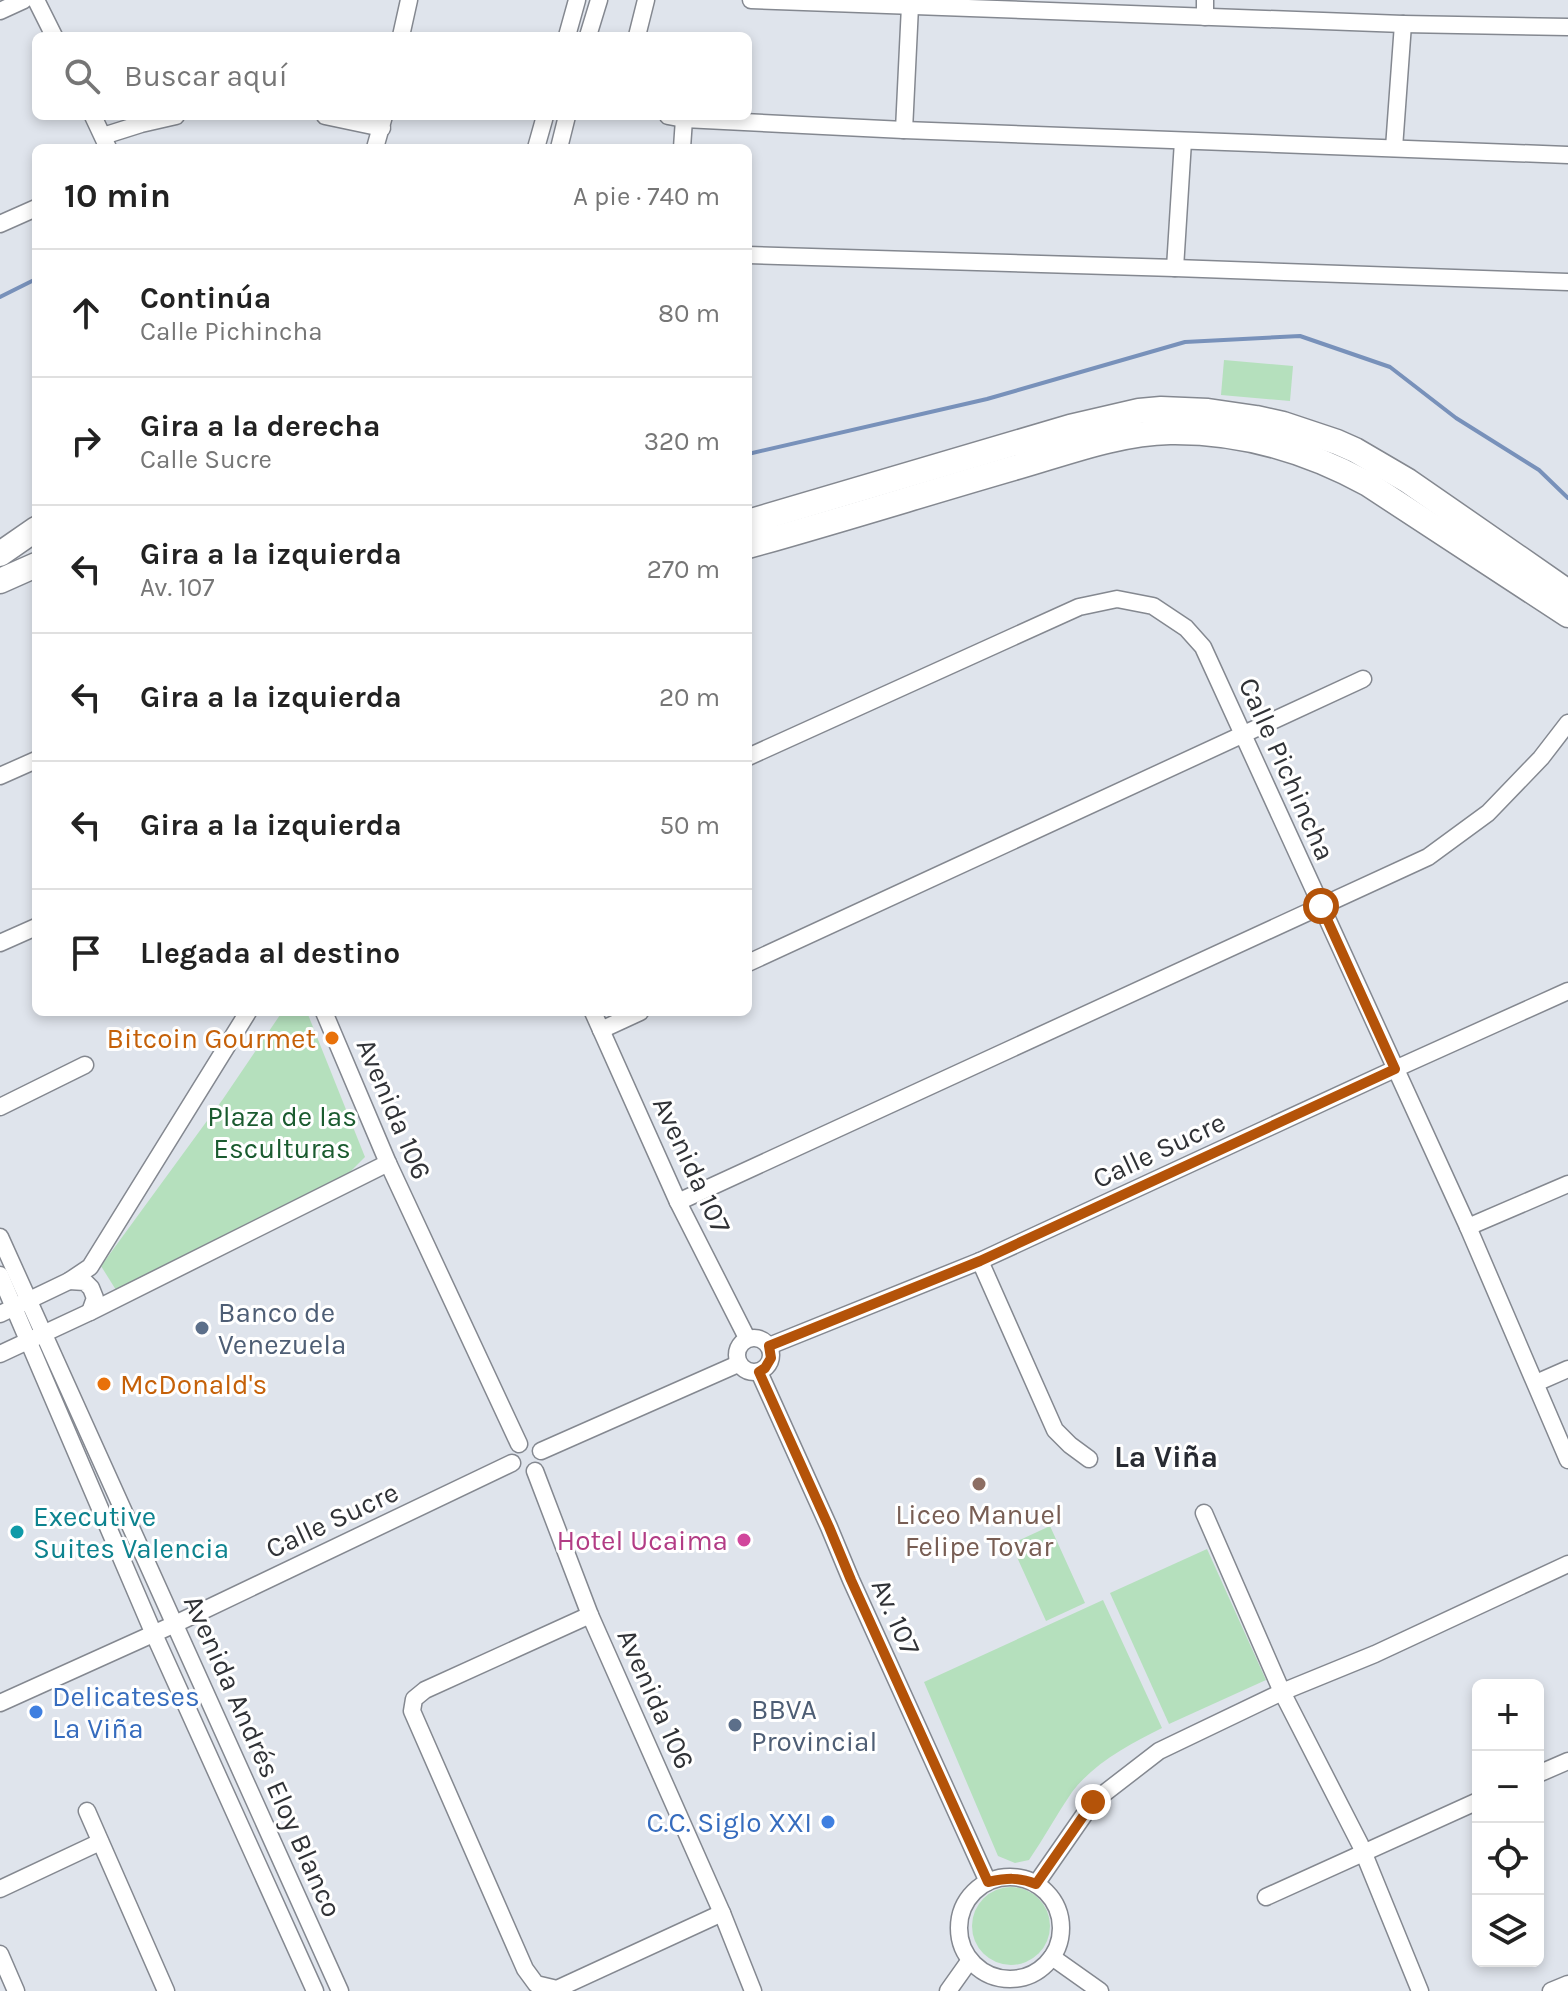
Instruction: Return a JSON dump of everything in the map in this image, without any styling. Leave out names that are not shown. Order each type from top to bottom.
[{"type":"street","points":[[0,11],[24,0]]},
{"type":"street","points":[[36,0],[52,32]]},
{"type":"street","points":[[402,32],[409,0]]},
{"type":"street","points":[[568,32],[577,0]]},
{"type":"street","points":[[589,32],[599,0]]},
{"type":"street","points":[[638,32],[646,0]]},
{"type":"street","points":[[751,0],[910,6],[1205,8],[1403,24],[1568,27]]},
{"type":"street","points":[[904,130],[910,6]]},
{"type":"street","points":[[1394,148],[1403,24]]},
{"type":"street","points":[[95,120],[105,142],[141,124],[158,120]]},
{"type":"street","points":[[537,144],[544,120]]},
{"type":"street","points":[[560,144],[566,120]]},
{"type":"street","points":[[677,120],[681,144]]},
{"type":"street","points":[[729,120],[904,130],[1568,155]]},
{"type":"street","points":[[376,144],[383,122]]},
{"type":"street","points":[[1175,268],[1183,141]]},
{"type":"street","points":[[0,224],[32,210]]},
{"type":"street","points":[[752,255],[1568,282]]},
{"type":"street","points":[[752,521],[1070,427],[1139,411],[1208,411],[1283,424],[1337,442],[1377,462],[1400,491],[1568,615]]},
{"type":"street","points":[[752,545],[1077,450],[1137,435],[1170,432],[1259,440],[1300,451],[1400,491],[1568,592]]},
{"type":"street","points":[[0,554],[32,532]]},
{"type":"street","points":[[0,581],[32,567]]},
{"type":"street","name":"Calle Pichincha","points":[[752,755],[1079,607],[1117,599],[1153,606],[1186,628],[1203,647],[1468,1227],[1568,1460]]},
{"type":"street","points":[[752,961],[1363,679]]},
{"type":"street","points":[[678,1202],[1428,857],[1488,813],[1541,758],[1568,723]]},
{"type":"street","points":[[0,776],[32,762]]},
{"type":"street","points":[[0,943],[32,929]]},
{"type":"street","name":"Calle Sucre","points":[[769,1346],[980,1261],[1568,991]]},
{"type":"street","points":[[14,1307],[69,1281],[90,1267],[246,1016]]},
{"type":"street","name":"Avenida 106","points":[[326,1016],[388,1163],[519,1444]]},
{"type":"street","name":"Avenida 107","points":[[595,1016],[678,1202],[747,1338]]},
{"type":"street","points":[[601,1030],[631,1016]]},
{"type":"street","points":[[0,1107],[85,1065]]},
{"type":"street","points":[[0,1354],[388,1163]]},
{"type":"street","points":[[1468,1227],[1568,1184]]},
{"type":"street","name":"Avenida Andrés Eloy Blanco","points":[[0,1237],[14,1307]]},
{"type":"street","points":[[980,1261],[1055,1430],[1089,1459]]},
{"type":"street","name":"Avenida Andrés Eloy Blanco","points":[[0,1275],[14,1307],[36,1338],[175,1624],[340,1991]]},
{"type":"street","points":[[69,1281],[85,1282],[91,1288],[95,1298],[90,1312]]},
{"type":"street","name":"Avenida Andrés Eloy Blanco","points":[[36,1338],[153,1632],[315,1991]]},
{"type":"street","points":[[747,1338],[760,1338],[769,1346],[771,1358],[759,1372],[747,1371],[738,1364],[738,1346],[747,1338]]},
{"type":"street","points":[[541,1451],[738,1364]]},
{"type":"street","points":[[1536,1383],[1568,1369]]},
{"type":"street","name":"Av. 107","points":[[759,1372],[988,1882]]},
{"type":"street","points":[[519,1444],[534,1444],[541,1451],[542,1462],[535,1471],[525,1474],[514,1468],[512,1452],[519,1444]]},
{"type":"street","name":"Calle Sucre","points":[[0,1703],[175,1624],[512,1463]]},
{"type":"street","name":"Avenida 106","points":[[535,1471],[590,1615],[722,1913],[753,1991]]},
{"type":"street","points":[[1204,1513],[1282,1692],[1363,1853],[1420,1991]]},
{"type":"street","points":[[1036,1884],[1093,1802],[1159,1751],[1282,1692],[1375,1654],[1568,1564]]},
{"type":"street","points":[[590,1615],[425,1690],[414,1699],[412,1711],[518,1954],[536,1984],[557,1989],[722,1913]]},
{"type":"street","points":[[1544,1771],[1568,1761]]},
{"type":"street","points":[[1266,1897],[1472,1804]]},
{"type":"street","points":[[87,1811],[166,1991]]},
{"type":"street","points":[[0,1889],[100,1842]]},
{"type":"street","points":[[1010,1877],[1036,1884],[1055,1904],[1060,1917],[1061,1931],[1052,1957],[1041,1969],[1026,1976],[1009,1979],[980,1970],[970,1960],[960,1937],[961,1912],[969,1897],[988,1882],[1010,1877]]},
{"type":"street","points":[[0,1954],[16,1991]]},
{"type":"street","points":[[1052,1957],[1100,1991]]},
{"type":"street","points":[[948,1991],[970,1960]]},
{"type":"street","points":[[982,1991],[993,1976]]},
{"type":"street","points":[[1551,1991],[1568,1984]]},
{"type":"green space","points":[[1224,360],[1293,366],[1290,401],[1221,395]]},
{"type":"green space","name":"Plaza de las Esculturas","points":[[279,1016],[309,1016],[365,1157],[348,1174],[311,1194],[116,1290],[101,1266]]},
{"type":"green space","points":[[1050,1526],[1085,1603],[1046,1621],[1011,1544]]},
{"type":"green space","points":[[1207,1549],[1266,1680],[1169,1724],[1110,1593]]},
{"type":"green space","points":[[1103,1600],[1162,1728],[1125,1748],[1091,1772],[1072,1792],[1029,1860],[1015,1863],[998,1856],[924,1682]]},
{"type":"green space","points":[[1011,1887],[1026,1890],[1039,1898],[1047,1911],[1050,1926],[1047,1941],[1039,1954],[1026,1962],[1011,1965],[996,1962],[983,1954],[975,1941],[972,1926],[975,1911],[983,1898],[996,1890]]},
{"type":"waterway","points":[[0,297],[32,281]]},
{"type":"waterway","points":[[752,453],[987,399],[1185,342],[1300,336],[1390,367],[1456,418],[1539,470],[1568,498]]},
{"type":"place","name":"Bitcoin Gourmet","points":[[332,1038]]},
{"type":"place","name":"Banco de Venezuela","points":[[202,1328]]},
{"type":"place","name":"McDonald's","points":[[104,1384]]},
{"type":"place","name":"Liceo Manuel Felipe Tovar","points":[[979,1484]]},
{"type":"place","name":"Executive Suites Valencia","points":[[17,1532]]},
{"type":"place","name":"Hotel Ucaima","points":[[744,1540]]},
{"type":"place","name":"Delicateses La Viña","points":[[36,1712]]},
{"type":"place","name":"BBVA Provincial","points":[[735,1725]]},
{"type":"place","name":"C.C. Siglo XXI","points":[[828,1822]]},
{"type":"district","name":"La Viña","points":[[1166,1457]]},
{"type":"route","points":[[1093,1802],[1036,1884],[1010,1877],[988,1882],[759,1372],[769,1364],[769,1346],[980,1261],[1395,1069],[1321,906]]}]
